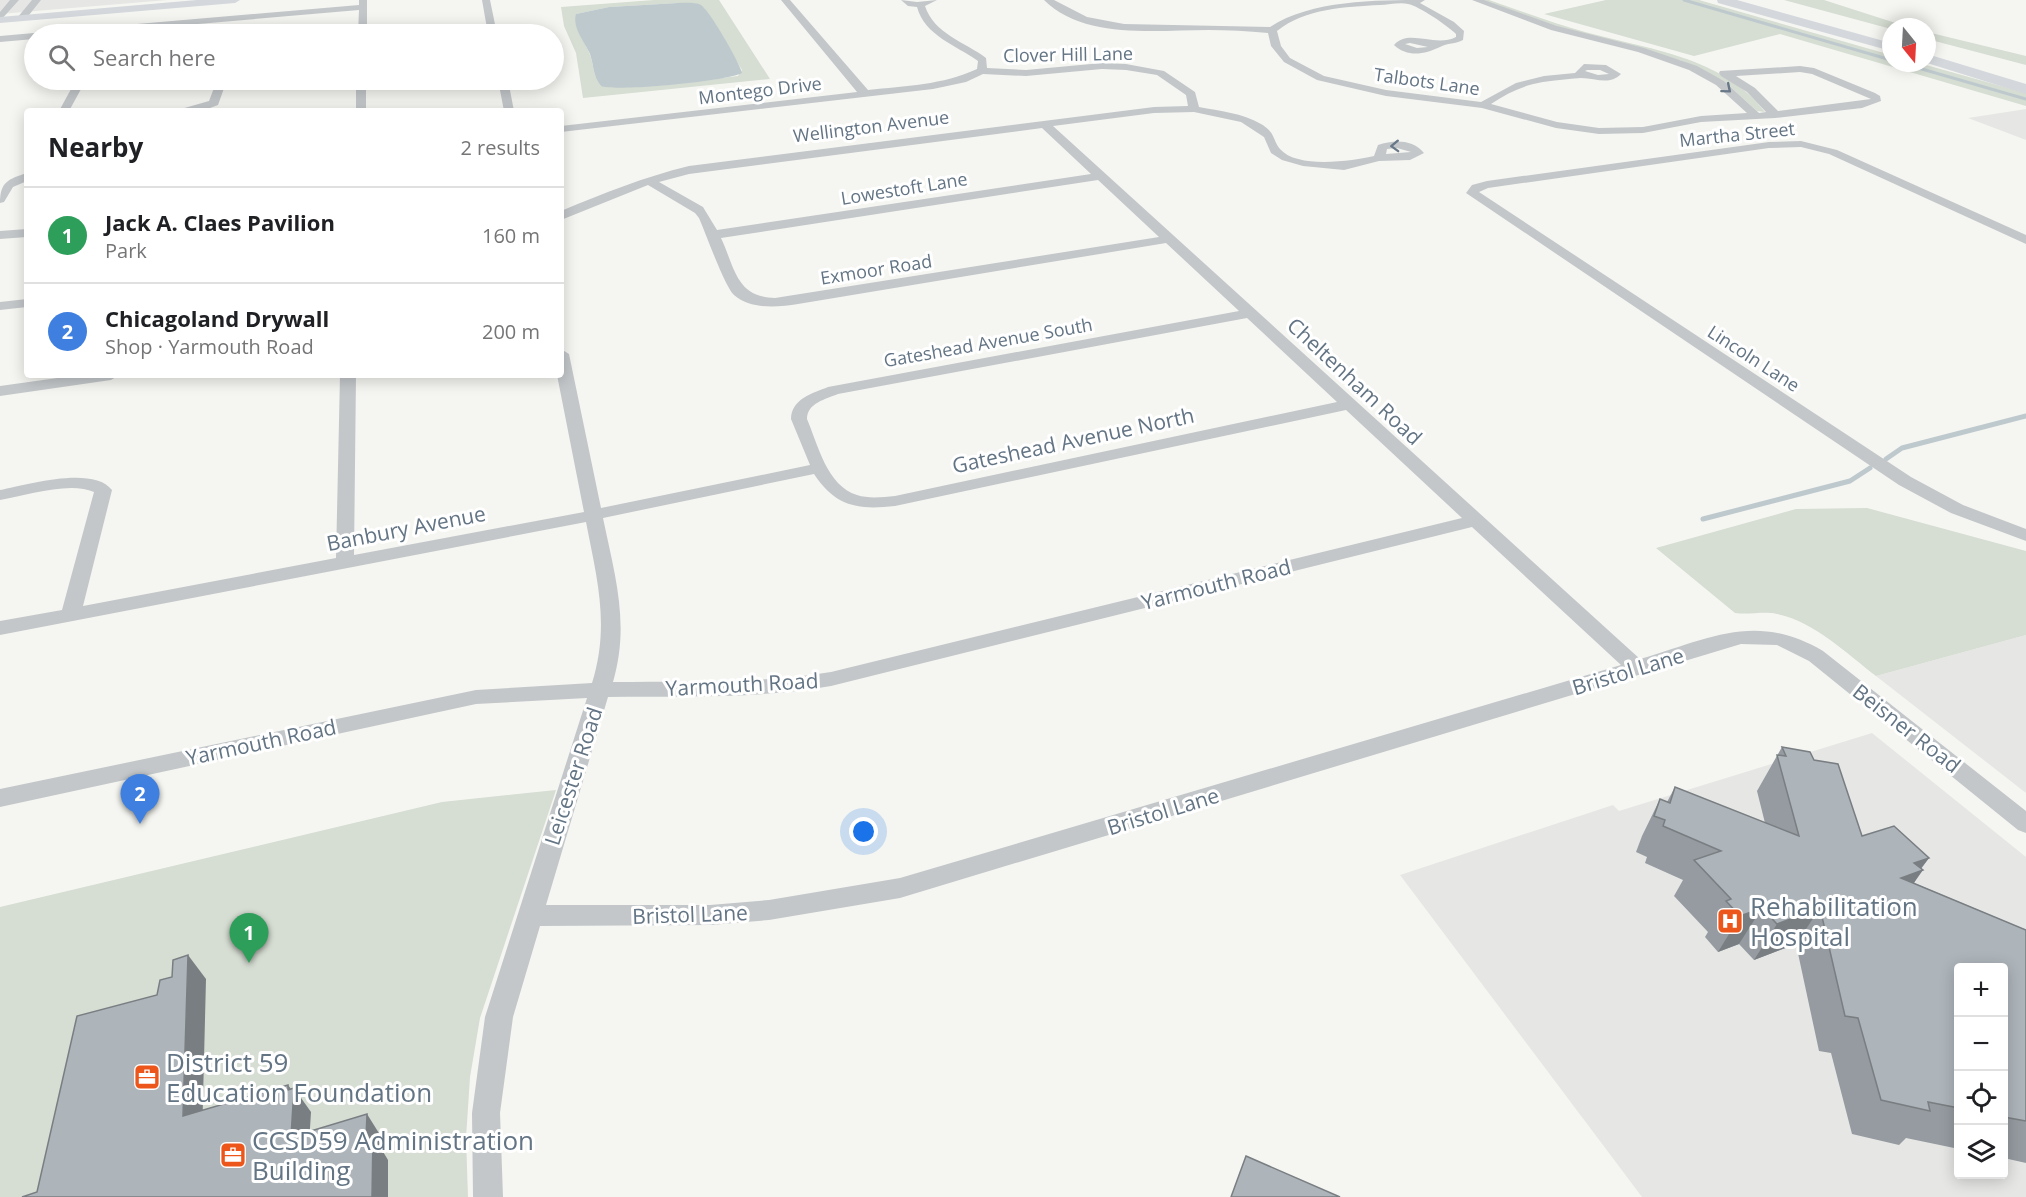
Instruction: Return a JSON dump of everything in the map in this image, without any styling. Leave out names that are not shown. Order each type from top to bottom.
[{"type":"highway","points":[[1723,0],[1882,44]]},
{"type":"highway","points":[[1759,0],[1882,34]]},
{"type":"highway","points":[[1936,48],[2015,70]]},
{"type":"highway","points":[[1936,60],[2026,86]]},
{"type":"main road","points":[[24,16],[186,0]]},
{"type":"main road","points":[[0,17],[236,0]]},
{"type":"street","points":[[0,17],[15,0]]},
{"type":"street","points":[[24,16],[37,0]]},
{"type":"street","points":[[486,0],[491,24]]},
{"type":"street","points":[[785,0],[866,94]]},
{"type":"street","points":[[905,0],[908,3],[920,4],[933,0]]},
{"type":"street","points":[[1048,0],[1059,9],[1076,17],[1102,24],[1272,30],[1277,23],[1289,15],[1336,2],[1421,0]]},
{"type":"street","points":[[1476,0],[1547,25],[1641,50],[1693,68],[1720,83],[1756,116]]},
{"type":"street","points":[[1496,0],[1554,21],[1663,49],[1725,74],[1751,90],[1775,115]]},
{"type":"street","points":[[1410,1],[1451,24],[1461,33],[1460,38],[1454,42],[1434,45]]},
{"type":"street","points":[[223,24],[363,4],[363,24]]},
{"type":"street","points":[[920,4],[926,18],[937,30],[983,60],[982,71]]},
{"type":"street","name":"Talbots Lane","points":[[1272,30],[1277,49],[1287,60],[1321,78],[1386,93],[1483,105],[1556,125],[1599,131],[1643,130],[1701,119],[1775,115],[1872,104],[1876,98],[1814,71],[1800,69],[1725,74]]},
{"type":"street","points":[[0,39],[24,37]]},
{"type":"street","name":"Clover Hill Lane","points":[[962,80],[982,71],[1042,72],[1102,66],[1144,70],[1160,73],[1180,85],[1191,94],[1194,109]]},
{"type":"street","points":[[1483,105],[1498,93],[1522,83],[1586,75]]},
{"type":"street","name":"Montego Drive","points":[[564,129],[866,94],[962,80]]},
{"type":"street","points":[[66,108],[76,90]]},
{"type":"street","points":[[201,108],[214,103],[219,90]]},
{"type":"street","points":[[361,90],[361,108]]},
{"type":"street","points":[[505,90],[508,108]]},
{"type":"street","name":"Wellington Avenue","points":[[564,215],[648,180],[723,164],[1143,111],[1194,109],[1244,119],[1269,136],[1275,151],[1286,158],[1303,163],[1344,166],[1379,158]]},
{"type":"street","name":"Cheltenham Road","points":[[1044,124],[1637,668]]},
{"type":"street","name":"Martha Street","points":[[1472,193],[1476,188],[1487,185],[1769,145],[1801,144],[1833,152],[2026,240]]},
{"type":"street","name":"Lowestoft Lane","points":[[713,235],[1100,176]]},
{"type":"street","points":[[0,199],[9,185],[24,178]]},
{"type":"street","name":"Exmoor Road","points":[[648,180],[699,210],[705,217],[738,291],[753,299],[776,302],[1169,239]]},
{"type":"street","name":"Lincoln Lane","points":[[1472,193],[1905,481],[1956,509],[2026,535]]},
{"type":"street","points":[[564,199],[585,205]]},
{"type":"street","points":[[0,235],[24,233]]},
{"type":"street","points":[[0,306],[24,303]]},
{"type":"street","name":"Gateshead Avenue South","points":[[820,468],[799,419],[799,413],[808,401],[822,394],[1250,313]]},
{"type":"street","name":"Leicester Road","points":[[488,1197],[486,1113],[499,1017],[608,664],[612,607],[564,369]]},
{"type":"street","points":[[0,391],[90,378]]},
{"type":"street","points":[[345,562],[348,378]]},
{"type":"street","name":"Gateshead Avenue North","points":[[820,468],[828,484],[843,497],[871,504],[884,503],[1350,404]]},
{"type":"street","name":"Banbury Avenue","points":[[0,628],[594,515],[820,468]]},
{"type":"street","points":[[0,495],[72,483],[88,483],[103,490],[71,614]]},
{"type":"street","name":"Yarmouth Road","points":[[0,798],[457,700],[498,695],[601,690],[754,687],[801,684],[831,679],[1476,520]]},
{"type":"street","name":"Bristol Lane","points":[[529,916],[733,913],[801,906],[900,888],[1740,637],[1762,634],[1784,639]]},
{"type":"street","name":"Beisner Road","points":[[1784,639],[1816,656],[2026,824]]},
{"type":"shaded area","points":[[0,0],[168,0],[0,14]]},
{"type":"shaded area","points":[[654,0],[719,0],[770,79],[583,98],[576,53],[564,24],[561,7]],"holes":[[[678,3],[704,8],[742,70],[738,76],[641,87],[601,86],[579,30],[576,14],[609,7]]]},
{"type":"shaded area","points":[[1482,0],[1489,0],[1585,32],[1658,50],[1706,67],[1748,93],[1765,112],[1757,111],[1724,81],[1682,61],[1562,28]]},
{"type":"shaded area","points":[[1606,0],[1699,0],[1882,52],[1882,64],[1780,34],[1694,56],[1544,14]]},
{"type":"shaded area","points":[[1784,0],[1824,0],[1882,19],[1882,27]]},
{"type":"shaded area","points":[[696,3],[705,9],[724,38],[742,73],[672,85],[627,88],[601,86],[595,75],[590,54],[577,30],[576,14],[609,7]]},
{"type":"shaded area","points":[[1936,34],[2026,56],[2026,65],[1936,41]]},
{"type":"shaded area","points":[[1936,68],[2026,93],[2026,106],[1910,72],[1936,72]]},
{"type":"shaded area","points":[[2026,109],[2026,140],[1968,118]]},
{"type":"shaded area","points":[[1867,508],[2026,551],[2026,635],[1876,676],[1830,639],[1791,618],[1772,613],[1735,613],[1656,548],[1796,509]]},
{"type":"shaded area","points":[[2026,635],[2026,793],[1876,676]]},
{"type":"shaded area","name":"Rehabilitation Hospital","points":[[1872,733],[2026,857],[2026,1197],[1642,1197],[1400,875],[1613,805],[1619,811]]},
{"type":"shaded area","points":[[556,790],[480,1018],[470,1077],[466,1138],[468,1197],[0,1197],[0,907],[442,802]]},
{"type":"building","points":[[1782,747],[1810,752],[1814,760],[1838,764],[1862,836],[1894,826],[1929,858],[1914,863],[1923,870],[1901,878],[2026,930],[2026,1121],[2008,1118],[2008,963],[1954,963],[1954,1107],[1928,1102],[1930,1111],[1881,1100],[1858,1018],[1845,1016],[1820,908],[1777,924],[1762,908],[1740,916],[1726,901],[1731,899],[1694,860],[1721,851],[1663,826],[1665,820],[1654,816],[1660,799],[1670,803],[1675,787],[1799,836],[1777,755],[1786,756]]},
{"type":"building","points":[[188,955],[183,1116],[288,1085],[288,1090],[294,1088],[291,1137],[367,1114],[366,1139],[373,1136],[372,1197],[22,1197],[37,1192],[77,1016],[157,995],[160,980],[172,977],[173,960]]},
{"type":"building","points":[[1246,1156],[1340,1197],[1231,1197]]},
{"type":"waterway","points":[[1684,0],[1882,57]]},
{"type":"waterway","points":[[1932,72],[2026,99]]},
{"type":"waterway","points":[[1886,459],[1902,448],[2026,416]]},
{"type":"waterway","points":[[1703,519],[1850,481],[1870,468]]},
{"type":"place","name":"Chicagoland Drywall","points":[[140,824]]},
{"type":"place","name":"Rehabilitation Hospital","points":[[1730,921]]},
{"type":"place","name":"Jack A. Claes Pavilion","points":[[249,963]]},
{"type":"place","name":"District 59 Education Foundation","points":[[147,1077]]},
{"type":"place","name":"CCSD59 Administration Building","points":[[233,1155]]}]
